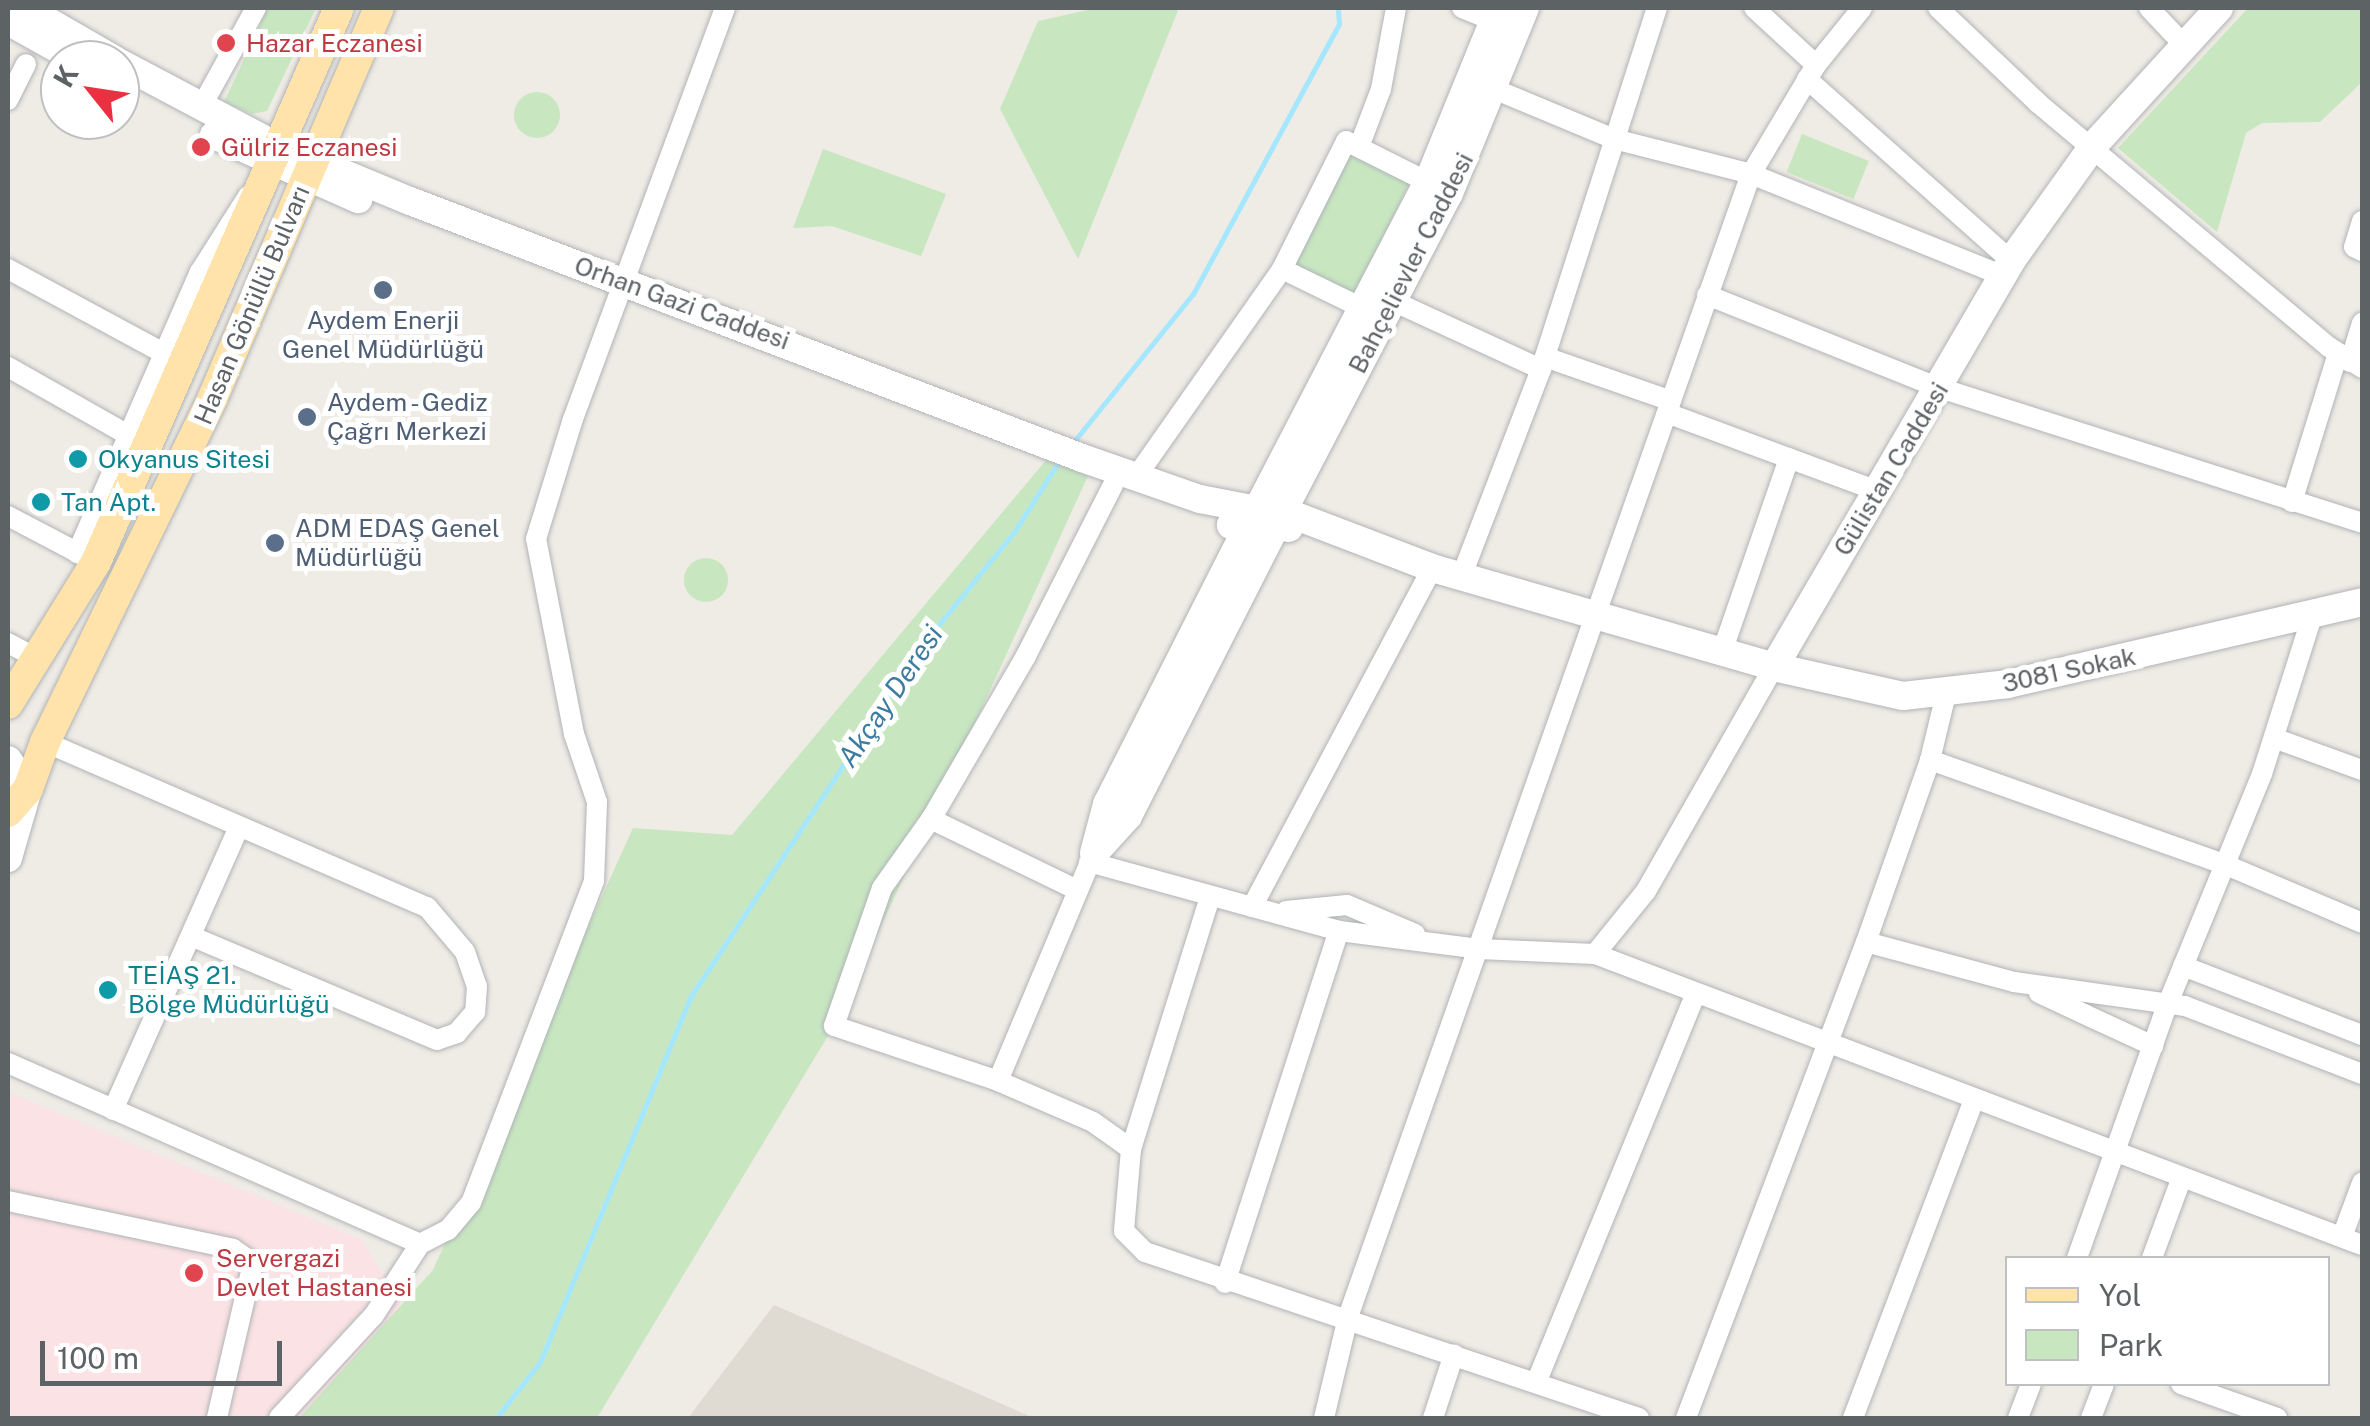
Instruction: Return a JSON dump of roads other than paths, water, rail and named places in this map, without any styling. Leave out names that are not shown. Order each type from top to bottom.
[{"type":"main road","name":"Hasan Gönüllü Bulvarı","points":[[18,801],[129,580],[379,8]]},
{"type":"main road","name":"Hasan Gönüllü Bulvarı","points":[[8,704],[38,659],[86,557],[157,432],[335,9]]},
{"type":"street","name":"Orhan Gazi Caddesi","points":[[24,8],[81,40]]},
{"type":"street","points":[[200,109],[256,8]]},
{"type":"street","points":[[280,1418],[374,1315],[420,1244],[448,1230],[471,1202],[594,881],[597,802],[574,734],[536,539],[620,288],[725,8]]},
{"type":"street","points":[[1360,147],[1382,88],[1396,8]]},
{"type":"street","points":[[1462,8],[1496,14]]},
{"type":"street","name":"Bahçelievler Caddesi","points":[[1266,519],[1393,301],[1494,89],[1525,8]]},
{"type":"street","points":[[1462,575],[1543,363],[1657,8]]},
{"type":"street","points":[[1754,8],[1812,72],[2008,268]]},
{"type":"street","points":[[1324,1418],[1348,1317],[1599,617],[1706,294],[1751,174],[1812,72],[1862,8]]},
{"type":"street","points":[[1938,8],[2038,104],[2350,361]]},
{"type":"street","points":[[2149,8],[2184,45]]},
{"type":"street","name":"Gülistan Caddesi","points":[[1595,954],[1646,892],[2008,268],[2093,146],[2219,8]]},
{"type":"street","name":"Bahçelievler Caddesi","points":[[998,1081],[1075,889],[1092,858],[1128,816],[1364,310],[1428,182],[1496,14]]},
{"type":"street","points":[[8,21],[42,40]]},
{"type":"street","points":[[8,100],[26,64]]},
{"type":"street","name":"Orhan Gazi Caddesi","points":[[140,74],[272,155]]},
{"type":"street","points":[[1494,89],[1614,139],[1751,174],[2008,268]]},
{"type":"street","name":"Orhan Gazi Caddesi","points":[[140,92],[310,172],[1124,481],[1266,519]]},
{"type":"street","points":[[1131,1150],[1093,1122],[998,1081],[834,1026],[882,888],[931,819],[1124,481],[1282,269],[1346,141],[1428,182]]},
{"type":"street","points":[[8,516],[86,557],[130,436],[214,244],[272,155]]},
{"type":"street","points":[[2362,221],[2354,247],[2362,251]]},
{"type":"street","points":[[8,269],[165,354]]},
{"type":"street","points":[[1282,269],[1364,310]]},
{"type":"street","points":[[1706,294],[1940,388],[2362,523]]},
{"type":"street","points":[[1393,301],[1543,363],[1669,407],[1878,491]]},
{"type":"street","points":[[2292,502],[2362,323]]},
{"type":"street","points":[[8,368],[130,436]]},
{"type":"street","points":[[1722,652],[1788,458]]},
{"type":"street","name":"3081 Sokak","points":[[1266,519],[1340,536],[1432,568],[1856,689],[1946,694],[2362,602]]},
{"type":"street","points":[[1252,907],[1432,568]]},
{"type":"street","points":[[2079,1256],[2166,1008],[2274,738],[2312,616]]},
{"type":"street","points":[[8,643],[38,659]]},
{"type":"street","points":[[1686,1418],[1866,942],[1930,760],[1946,694]]},
{"type":"street","points":[[2274,738],[2362,770]]},
{"type":"street","points":[[45,742],[427,907],[465,952],[477,986],[475,1012],[457,1034],[436,1040],[193,937]]},
{"type":"street","points":[[8,760],[18,801],[8,858]]},
{"type":"street","points":[[1930,760],[2224,864],[2362,923]]},
{"type":"street","points":[[931,819],[1075,889]]},
{"type":"street","points":[[114,1110],[240,827]]},
{"type":"street","points":[[1092,858],[1209,900],[1284,912],[1339,931],[1422,938],[1479,949],[1595,954],[1695,996],[2362,1245]]},
{"type":"street","points":[[1209,900],[1131,1150],[1124,1230],[1146,1252],[1224,1283],[1348,1317],[1639,1418]]},
{"type":"street","points":[[1284,912],[1346,905],[1422,938]]},
{"type":"street","points":[[1224,1283],[1339,931]]},
{"type":"street","points":[[1866,942],[2014,982],[2166,1008],[2185,1006],[2362,1074]]},
{"type":"street","points":[[2183,966],[2362,1035]]},
{"type":"street","points":[[2014,982],[2153,1046]]},
{"type":"street","points":[[1536,1383],[1695,996]]},
{"type":"street","points":[[8,1063],[420,1244]]},
{"type":"street","points":[[1852,1418],[1974,1100]]},
{"type":"street","points":[[2153,1256],[2182,1177]]},
{"type":"street","points":[[2342,1237],[2362,1184]]},
{"type":"street","points":[[8,1201],[233,1249],[253,1263],[217,1418]]},
{"type":"street","points":[[1433,1418],[1454,1354]]},
{"type":"street","points":[[2018,1418],[2030,1386]]},
{"type":"street","points":[[2091,1418],[2103,1386]]},
{"type":"street","points":[[2187,1386],[2277,1418]]},
{"type":"waterway","name":"Akçay Deresi","points":[[1071,445],[1193,294],[1339,24],[1338,8]]},
{"type":"waterway","name":"Akçay Deresi","points":[[496,1418],[540,1362],[691,996],[923,644],[1014,532],[1061,458]]},
{"type":"place","name":"Hazar Eczanesi","points":[[226,43]]},
{"type":"place","name":"Gülriz Eczanesi","points":[[201,147]]},
{"type":"place","name":"Aydem Enerji Genel Müdürlüğü","points":[[383,290]]},
{"type":"place","name":"Aydem - Gediz Çağrı Merkezi","points":[[307,417]]},
{"type":"place","name":"Okyanus Sitesi","points":[[78,459]]},
{"type":"place","name":"Tan Apt.","points":[[41,502]]},
{"type":"place","name":"ADM EDAŞ Genel Müdürlüğü","points":[[275,543]]},
{"type":"place","name":"TEİAŞ 21. Bölge Müdürlüğü","points":[[108,990]]},
{"type":"place","name":"Servergazi Devlet Hastanesi","points":[[194,1273]]}]
